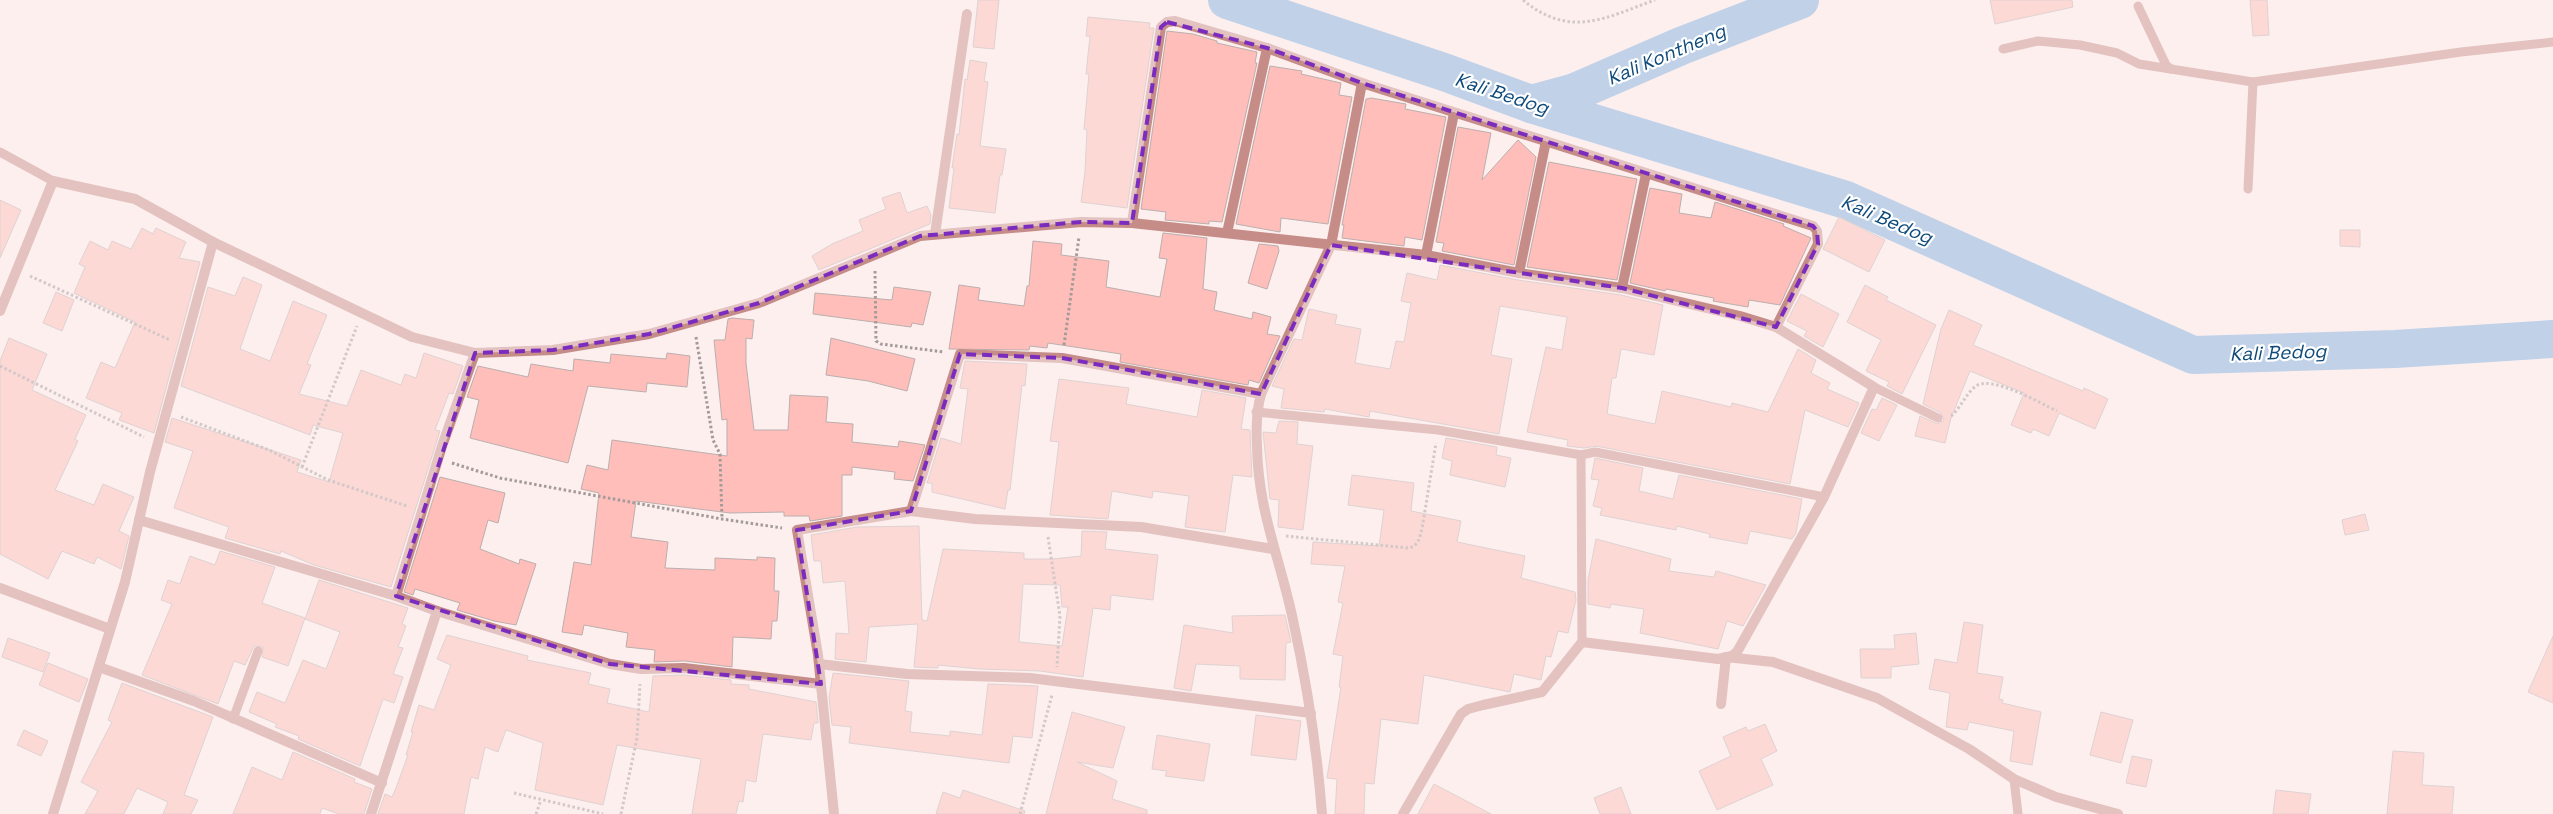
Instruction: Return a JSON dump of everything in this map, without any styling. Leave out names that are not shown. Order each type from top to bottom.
[{"type":"street","points":[[936,234],[967,14]]},
{"type":"street","points":[[1132,223],[1161,27],[1167,22],[1175,22],[1267,48],[1362,83],[1813,226],[1817,231],[1818,244],[1776,327]]},
{"type":"street","points":[[1227,234],[1267,48]]},
{"type":"street","points":[[1322,814],[1319,766],[1311,713],[1292,616],[1269,535],[1257,470],[1256,412],[1261,394],[1331,244],[1362,83]]},
{"type":"street","points":[[1426,256],[1454,112]]},
{"type":"street","points":[[1519,273],[1546,142]]},
{"type":"street","points":[[1622,288],[1646,174]]},
{"type":"street","points":[[0,311],[53,181],[135,199],[214,242],[361,314],[412,337],[475,353],[553,350],[605,343],[649,334],[759,303],[920,236],[1081,222],[1132,223],[1426,256],[1519,273],[1622,288],[1740,316],[1776,327],[1874,387],[1824,497],[1737,652],[1718,659],[1582,642],[1542,692],[1476,707],[1461,714],[1403,814]]},
{"type":"street","points":[[53,814],[125,582],[166,411],[214,242]]},
{"type":"street","points":[[396,596],[439,458],[475,353]]},
{"type":"street","points":[[911,512],[960,354],[1062,358],[1261,394]]},
{"type":"street","points":[[834,814],[819,664],[797,530],[911,512],[976,519],[1141,527],[1273,549]]},
{"type":"street","points":[[139,520],[396,596],[437,611],[610,664],[641,668],[684,668],[821,684]]},
{"type":"street","points":[[0,588],[110,629]]},
{"type":"street","points":[[372,814],[437,611]]},
{"type":"street","points":[[1721,704],[1726,657]]},
{"type":"street","points":[[1726,657],[1773,662],[1877,698],[1968,749],[2014,779],[2056,797],[2118,814]]},
{"type":"street","points":[[819,664],[907,674],[1030,678],[1311,713]]},
{"type":"street","points":[[99,667],[194,702],[382,784]]},
{"type":"lane","points":[[2138,6],[2166,65],[2170,69]]},
{"type":"lane","points":[[2003,49],[2038,41],[2080,45],[2117,54],[2139,64],[2253,82],[2461,52],[2553,42]]},
{"type":"lane","points":[[2248,189],[2253,82]]},
{"type":"lane","points":[[0,152],[53,181]]},
{"type":"lane","points":[[1874,387],[1938,418]]},
{"type":"lane","points":[[1256,412],[1438,430],[1581,455],[1595,452],[1824,497]]},
{"type":"lane","points":[[1581,455],[1582,642]]},
{"type":"lane","points":[[234,719],[258,651]]},
{"type":"lane","points":[[2014,779],[2018,814]]},
{"type":"path","points":[[1523,0],[1534,9],[1566,23],[1601,20],[1655,0]]},
{"type":"path","points":[[1062,358],[1081,222]]},
{"type":"path","points":[[876,255],[876,341],[881,344],[960,354]]},
{"type":"path","points":[[17,269],[92,306],[184,346]]},
{"type":"path","points":[[302,467],[361,314]]},
{"type":"path","points":[[693,322],[714,440],[720,454],[722,519]]},
{"type":"path","points":[[0,366],[158,444]]},
{"type":"path","points":[[1938,418],[1950,417],[1958,411],[1974,387],[1987,383],[2000,386],[2057,411]]},
{"type":"path","points":[[166,411],[269,450],[352,490],[422,511]]},
{"type":"path","points":[[1269,535],[1409,548],[1415,546],[1422,529],[1438,430]]},
{"type":"path","points":[[439,458],[500,478],[722,519],[797,530]]},
{"type":"path","points":[[621,814],[636,738],[641,668]]},
{"type":"path","points":[[514,793],[603,814]]},
{"type":"path","points":[[536,814],[541,800]]},
{"type":"highlighted area","points":[[1167,22],[1267,48],[1362,83],[1813,226],[1817,231],[1818,244],[1776,327],[1622,288],[1331,245],[1261,394],[1062,358],[960,354],[911,511],[797,530],[821,684],[610,664],[396,596],[475,353],[553,350],[649,334],[759,303],[920,236],[1081,222],[1132,223],[1161,27]]},
{"type":"building","points":[[978,0],[999,0],[994,49],[973,47]]},
{"type":"building","points":[[1990,0],[2072,0],[2073,7],[1995,24]]},
{"type":"building","points":[[2250,0],[2267,0],[2269,35],[2253,36]]},
{"type":"building","points":[[1088,17],[1150,23],[1149,28],[1154,28],[1127,208],[1081,202],[1087,130],[1084,129],[1089,74],[1086,74],[1090,36],[1086,36]]},
{"type":"building","points":[[1167,31],[1193,34],[1217,41],[1217,43],[1257,52],[1255,63],[1257,63],[1222,222],[1209,221],[1209,224],[1165,220],[1166,212],[1141,209]]},
{"type":"building","points":[[970,60],[987,63],[984,81],[988,82],[980,146],[1006,149],[1002,175],[1000,175],[995,213],[949,208],[954,168],[952,168],[957,134],[959,135],[965,79],[967,80]]},
{"type":"building","points":[[1270,66],[1302,71],[1301,74],[1341,83],[1339,95],[1352,97],[1328,224],[1281,218],[1280,232],[1236,224]]},
{"type":"building","points":[[1371,98],[1406,104],[1405,109],[1446,117],[1422,240],[1405,237],[1404,246],[1342,238],[1344,225],[1342,225],[1366,99]]},
{"type":"building","points":[[1458,127],[1491,133],[1482,180],[1518,140],[1536,157],[1514,265],[1442,251],[1444,243],[1436,242]]},
{"type":"building","points":[[1549,162],[1637,179],[1617,280],[1527,267]]},
{"type":"building","points":[[1650,188],[1682,194],[1679,213],[1711,218],[1715,202],[1784,224],[1783,226],[1811,238],[1780,305],[1749,300],[1748,307],[1713,301],[1714,298],[1666,289],[1665,291],[1630,283]]},
{"type":"building","points":[[900,192],[907,213],[927,206],[931,215],[930,224],[819,270],[812,256],[832,244],[863,231],[859,220],[886,209],[882,198]]},
{"type":"building","points":[[0,200],[21,210],[0,258]]},
{"type":"building","points":[[1839,217],[1885,240],[1869,272],[1823,249]]},
{"type":"building","points":[[142,228],[153,234],[156,228],[186,242],[179,258],[200,262],[154,433],[119,420],[122,413],[86,398],[101,362],[115,368],[135,322],[74,293],[85,267],[79,264],[90,241],[108,250],[112,241],[131,249]]},
{"type":"building","points":[[2340,230],[2360,230],[2360,247],[2340,246]]},
{"type":"building","points":[[1163,233],[1207,238],[1203,289],[1217,292],[1214,310],[1252,319],[1253,312],[1271,317],[1267,334],[1280,336],[1259,383],[1249,380],[1248,385],[1120,362],[1121,354],[1048,343],[1047,348],[1030,346],[1029,350],[949,349],[959,285],[980,288],[978,300],[1024,306],[1027,286],[1029,286],[1033,241],[1062,244],[1061,255],[1109,261],[1106,287],[1160,297],[1167,259],[1159,258]]},
{"type":"building","points":[[1259,244],[1278,246],[1279,251],[1267,289],[1248,283]]},
{"type":"building","points":[[1440,265],[1518,280],[1621,295],[1663,305],[1654,355],[1621,349],[1616,378],[1612,378],[1607,414],[1655,424],[1662,391],[1731,407],[1732,403],[1768,412],[1798,349],[1816,360],[1811,373],[1830,383],[1827,389],[1859,403],[1848,427],[1805,410],[1790,484],[1596,446],[1584,448],[1567,446],[1568,440],[1527,432],[1546,347],[1562,350],[1567,317],[1500,306],[1491,355],[1512,359],[1499,434],[1370,411],[1369,417],[1325,409],[1324,412],[1281,408],[1284,389],[1272,386],[1294,339],[1302,340],[1309,309],[1337,315],[1335,324],[1361,329],[1355,363],[1390,369],[1396,341],[1404,342],[1411,303],[1401,301],[1407,273],[1437,280]]},
{"type":"building","points":[[243,277],[262,285],[240,349],[270,361],[293,301],[327,315],[307,364],[311,365],[299,394],[347,406],[361,370],[401,385],[405,374],[416,378],[424,353],[463,366],[453,394],[449,393],[435,430],[440,431],[391,587],[314,565],[281,551],[280,554],[225,538],[229,527],[174,508],[193,451],[165,442],[172,418],[301,460],[297,472],[329,482],[343,433],[313,425],[310,435],[181,386],[208,287],[235,296]]},
{"type":"building","points":[[1865,285],[1888,297],[1886,300],[1936,325],[1902,394],[1887,386],[1889,382],[1866,371],[1881,340],[1847,322]]},
{"type":"building","points":[[894,287],[931,292],[923,325],[912,323],[911,327],[813,314],[815,293],[892,300]]},
{"type":"building","points":[[56,292],[74,300],[62,331],[43,323]]},
{"type":"building","points":[[1801,294],[1839,314],[1823,347],[1804,336],[1807,331],[1787,321]]},
{"type":"building","points":[[1949,310],[1982,325],[1973,345],[2083,391],[2084,388],[2108,399],[2095,429],[2059,413],[2049,436],[2033,429],[2031,433],[2011,425],[2024,393],[1970,371],[1951,418],[1945,443],[1915,436],[1920,416],[1938,424],[1944,420],[1941,413],[1923,404],[1941,329]]},
{"type":"building","points":[[728,319],[754,320],[752,339],[746,338],[746,363],[754,430],[788,430],[790,395],[828,397],[826,422],[853,424],[852,442],[898,447],[899,441],[925,445],[913,481],[894,479],[895,472],[852,467],[852,475],[842,475],[842,516],[810,521],[809,516],[784,516],[784,512],[730,513],[636,501],[631,537],[668,542],[665,568],[715,570],[715,558],[757,560],[757,557],[775,558],[774,591],[779,591],[777,621],[772,621],[771,639],[733,637],[732,667],[685,661],[654,662],[655,650],[626,647],[628,633],[584,625],[582,635],[562,632],[574,562],[591,565],[599,493],[581,489],[587,465],[608,470],[612,440],[727,456],[727,419],[722,420],[714,340],[725,340]]},
{"type":"building","points":[[9,338],[47,354],[32,390],[86,415],[75,439],[78,441],[55,490],[94,505],[103,484],[134,497],[119,531],[129,536],[121,569],[97,557],[94,564],[62,551],[48,579],[0,554],[0,361]]},
{"type":"building","points":[[831,338],[915,359],[907,391],[868,381],[826,375]]},
{"type":"building","points":[[667,353],[690,356],[687,387],[647,383],[646,392],[588,386],[568,463],[470,438],[479,400],[467,397],[478,366],[528,377],[531,364],[573,371],[574,359],[610,363],[611,354],[666,359]]},
{"type":"building","points":[[965,361],[1027,364],[1025,386],[1022,385],[1010,490],[1008,490],[1005,509],[932,492],[932,483],[927,483],[941,438],[961,444],[968,389],[960,388]]},
{"type":"building","points":[[1059,379],[1129,388],[1126,404],[1197,417],[1202,390],[1246,398],[1241,429],[1250,430],[1252,477],[1233,475],[1225,532],[1185,527],[1189,496],[1153,491],[1152,498],[1112,491],[1108,519],[1050,515],[1059,442],[1050,441]]},
{"type":"building","points":[[1882,398],[1897,405],[1879,441],[1861,433],[1872,409],[1876,410]]},
{"type":"building","points":[[1279,421],[1298,422],[1297,444],[1313,446],[1303,530],[1278,527],[1279,500],[1270,499],[1263,432],[1276,433]]},
{"type":"building","points":[[1446,438],[1497,447],[1496,455],[1511,458],[1505,487],[1450,475],[1452,461],[1442,458]]},
{"type":"building","points":[[1595,458],[1643,468],[1639,491],[1673,499],[1679,475],[1802,499],[1796,533],[1792,539],[1750,531],[1747,544],[1709,537],[1710,534],[1677,526],[1676,530],[1600,515],[1602,508],[1593,506],[1599,480],[1591,479]]},
{"type":"building","points":[[1352,475],[1414,483],[1411,511],[1461,521],[1457,542],[1525,556],[1521,578],[1575,592],[1576,600],[1568,633],[1558,631],[1551,657],[1546,656],[1541,680],[1514,674],[1510,692],[1424,675],[1418,724],[1381,719],[1374,784],[1365,783],[1364,814],[1335,814],[1337,779],[1327,778],[1341,687],[1339,687],[1343,656],[1333,654],[1343,603],[1338,602],[1345,566],[1311,564],[1313,542],[1379,546],[1384,510],[1348,505]]},
{"type":"building","points":[[440,477],[505,493],[498,523],[488,520],[480,549],[519,564],[520,559],[536,564],[516,625],[494,621],[457,610],[460,603],[415,589],[413,595],[404,592]]},
{"type":"building","points":[[2365,514],[2369,530],[2345,535],[2342,520]]},
{"type":"building","points":[[919,526],[922,620],[927,621],[943,549],[1024,553],[1024,559],[1053,559],[1081,556],[1082,531],[1107,532],[1105,549],[1158,555],[1153,600],[1111,595],[1110,610],[1093,608],[1083,677],[1040,671],[980,669],[938,665],[938,668],[914,667],[918,624],[869,627],[866,662],[835,659],[836,633],[849,634],[845,581],[823,583],[821,561],[814,561],[811,535],[857,527]],"holes":[[[1023,584],[1060,585],[1062,607],[1068,607],[1062,646],[1019,642]]]},
{"type":"building","points":[[1596,539],[1671,559],[1669,571],[1714,577],[1716,571],[1766,585],[1743,626],[1727,621],[1718,649],[1640,633],[1644,609],[1611,604],[1610,608],[1588,604],[1588,580]]},
{"type":"building","points":[[220,551],[275,567],[262,603],[305,618],[288,666],[262,657],[263,647],[254,646],[245,665],[234,661],[218,704],[142,675],[172,604],[161,600],[168,580],[180,584],[190,556],[215,565]]},
{"type":"building","points":[[319,580],[408,608],[402,624],[406,626],[398,647],[403,648],[393,674],[403,677],[394,703],[383,699],[360,766],[298,739],[299,736],[275,727],[277,724],[249,712],[257,692],[285,703],[303,660],[326,669],[340,632],[305,619]]},
{"type":"building","points":[[1285,615],[1291,642],[1286,643],[1285,680],[1240,679],[1240,666],[1196,664],[1191,691],[1174,688],[1184,625],[1233,633],[1232,616]]},
{"type":"building","points":[[1964,622],[1983,625],[1977,673],[2003,677],[1999,699],[2003,700],[2002,703],[2041,712],[2032,765],[2010,761],[2014,731],[1969,722],[1967,730],[1946,727],[1950,693],[1929,689],[1935,659],[1957,663]]},
{"type":"building","points":[[1916,633],[1919,664],[1891,667],[1891,678],[1861,678],[1860,649],[1895,649],[1894,635]]},
{"type":"building","points":[[447,635],[528,656],[527,660],[591,673],[588,684],[610,689],[607,703],[649,712],[653,676],[684,675],[731,680],[731,684],[749,685],[749,689],[816,702],[818,723],[814,723],[811,740],[763,734],[756,782],[746,780],[743,802],[739,801],[736,814],[692,814],[701,759],[617,745],[603,805],[535,790],[543,743],[506,730],[498,752],[485,747],[478,779],[471,777],[464,814],[378,814],[385,794],[392,797],[396,788],[408,755],[406,755],[413,732],[411,732],[419,705],[434,710],[451,665],[437,659]]},
{"type":"building","points":[[2553,636],[2553,703],[2528,692]]},
{"type":"building","points":[[8,638],[50,653],[43,672],[2,657]]},
{"type":"building","points":[[48,663],[88,679],[79,702],[39,685]]},
{"type":"building","points":[[833,673],[909,681],[905,711],[912,712],[910,732],[950,736],[950,731],[982,735],[988,684],[1038,686],[1032,738],[1013,736],[1009,763],[849,743],[851,727],[832,725],[829,698]]},
{"type":"building","points":[[122,683],[213,717],[184,795],[198,800],[191,814],[163,814],[168,802],[137,788],[124,814],[85,814],[98,791],[81,782],[112,722],[108,720]]},
{"type":"building","points":[[1072,712],[1125,727],[1113,768],[1077,762],[1117,781],[1112,799],[1147,810],[1147,814],[1046,814]]},
{"type":"building","points":[[2101,712],[2133,720],[2121,763],[2090,755]]},
{"type":"building","points":[[1256,715],[1301,721],[1296,760],[1251,755]]},
{"type":"building","points":[[1765,724],[1777,751],[1761,759],[1773,785],[1717,810],[1699,771],[1731,756],[1723,737],[1746,727],[1748,731]]},
{"type":"building","points":[[24,730],[48,741],[41,756],[17,745]]},
{"type":"building","points":[[1157,735],[1210,744],[1204,781],[1165,776],[1167,771],[1152,769]]},
{"type":"building","points":[[2393,751],[2424,753],[2422,785],[2454,787],[2452,814],[2387,814]]},
{"type":"building","points":[[293,752],[355,779],[354,782],[372,789],[364,814],[339,814],[322,808],[320,814],[233,814],[252,767],[282,780]]},
{"type":"building","points":[[2132,756],[2152,760],[2146,787],[2126,783]]},
{"type":"building","points":[[1434,784],[1491,814],[1418,814]]},
{"type":"building","points":[[1621,787],[1631,814],[1600,814],[1594,798]]},
{"type":"building","points":[[963,790],[1025,811],[1024,814],[936,814],[943,792],[960,798]]},
{"type":"building","points":[[2276,790],[2311,794],[2308,814],[2273,814]]},
{"type":"waterway","name":"Kali Bedog","points":[[1227,0],[1444,72],[1531,104],[1846,200],[2193,355],[2395,349],[2553,339]]},
{"type":"waterway","name":"Kali Kontheng","points":[[1531,104],[1575,92],[1681,46],[1800,0]]}]
